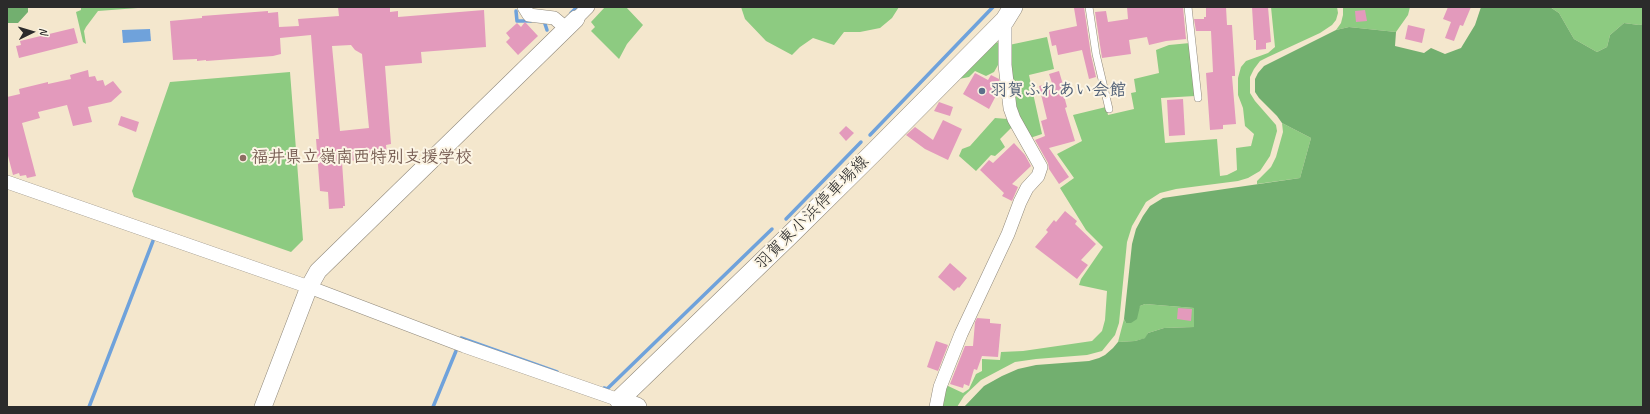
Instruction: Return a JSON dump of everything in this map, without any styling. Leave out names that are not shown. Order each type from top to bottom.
[{"type":"main road","name":"羽賀東小浜停車場線","points":[[623,405],[1010,10]]},
{"type":"street","points":[[524,7],[529,15],[554,18],[576,18]]},
{"type":"street","points":[[936,407],[940,387],[961,334],[1008,234],[1020,202],[1028,188],[1038,176],[1041,167],[1014,119],[1010,108],[1005,65],[1010,10]]},
{"type":"street","points":[[263,407],[309,287],[318,271],[576,18]]},
{"type":"street","points":[[7,182],[309,287],[623,405]]},
{"type":"lane","points":[[1089,7],[1096,54],[1109,109]]},
{"type":"lane","points":[[1188,7],[1198,98]]},
{"type":"green space","points":[[7,7],[28,7],[28,12],[18,23],[7,23]]},
{"type":"green space","points":[[81,7],[151,7],[98,11],[84,31],[86,44],[83,42],[76,12],[81,10]]},
{"type":"green space","points":[[605,7],[626,7],[643,25],[627,44],[619,59],[591,31],[595,27],[591,22]]},
{"type":"green space","points":[[741,7],[899,7],[892,18],[880,28],[860,32],[844,32],[834,45],[813,38],[792,55],[766,41],[745,19]]},
{"type":"green space","points":[[1271,7],[1337,7],[1338,13],[1336,20],[1332,25],[1320,33],[1260,61],[1250,77],[1250,93],[1276,125],[1277,131],[1270,156],[1260,171],[1248,178],[1238,181],[1176,189],[1160,193],[1146,202],[1132,226],[1127,242],[1119,323],[1115,335],[1102,351],[1087,355],[1015,362],[981,380],[964,396],[957,407],[940,407],[946,385],[963,393],[969,389],[976,374],[982,371],[982,359],[1000,360],[1001,352],[1023,351],[1092,341],[1102,331],[1105,320],[1107,291],[1079,285],[1081,279],[1103,247],[1086,230],[1060,188],[1074,178],[1057,154],[1082,141],[1073,115],[1106,107],[1108,115],[1134,109],[1131,93],[1136,92],[1134,79],[1159,73],[1156,50],[1169,45],[1190,43],[1195,96],[1161,98],[1165,143],[1217,139],[1220,176],[1227,175],[1237,170],[1236,148],[1251,146],[1254,134],[1245,126],[1243,108],[1238,95],[1238,78],[1241,67],[1246,61],[1268,53],[1275,47]]},
{"type":"green space","points":[[1343,7],[1410,7],[1408,15],[1396,32],[1349,27],[1336,30],[1341,23]]},
{"type":"green space","points":[[1481,7],[1550,7],[1559,13],[1574,39],[1597,52],[1607,47],[1610,35],[1624,23],[1639,25],[1643,24],[1643,407],[964,407],[984,386],[1018,369],[1036,365],[1089,361],[1105,355],[1118,342],[1135,341],[1145,338],[1148,333],[1164,328],[1194,327],[1194,308],[1145,304],[1140,306],[1137,319],[1131,323],[1126,323],[1124,319],[1132,244],[1136,229],[1150,206],[1163,198],[1300,178],[1311,138],[1282,123],[1255,92],[1255,79],[1264,66],[1336,30],[1349,27],[1396,32],[1395,46],[1424,53],[1431,48],[1445,54],[1461,48],[1475,25]]},
{"type":"green space","points":[[1550,7],[1643,7],[1643,24],[1639,25],[1624,23],[1610,35],[1607,47],[1597,52],[1574,39],[1559,13]]},
{"type":"green space","points":[[1047,37],[1054,69],[1029,75],[1042,134],[1030,138],[1015,108],[1009,45]]},
{"type":"green space","points":[[999,42],[998,65],[994,72],[986,76],[975,71],[969,77],[959,79],[995,43]]},
{"type":"green space","points":[[290,72],[303,240],[291,252],[134,197],[132,191],[170,82]]},
{"type":"green space","points":[[995,118],[1008,119],[1012,127],[1000,139],[1005,147],[995,156],[991,155],[976,171],[959,156],[962,149],[970,146]]},
{"type":"green space","points":[[1282,123],[1311,138],[1300,178],[1257,184],[1257,181],[1271,167],[1276,157],[1283,132]]},
{"type":"green space","points":[[1145,304],[1194,308],[1194,327],[1164,328],[1148,333],[1146,338],[1135,341],[1118,342],[1124,319],[1126,323],[1140,306]]},
{"type":"water","points":[[150,29],[151,41],[123,43],[122,30]]},
{"type":"building","points":[[338,7],[390,7],[390,12],[398,11],[398,17],[484,10],[486,47],[421,52],[422,63],[385,66],[391,144],[386,145],[387,156],[342,162],[345,206],[343,206],[343,208],[329,209],[328,192],[320,191],[316,139],[319,139],[311,35],[280,38],[281,54],[273,56],[206,61],[197,61],[197,59],[173,60],[170,21],[202,18],[202,16],[268,11],[268,13],[278,12],[279,27],[299,26],[298,19],[339,16]],"holes":[[[351,45],[355,50],[362,54],[369,128],[340,131],[332,46]]]},
{"type":"building","points":[[1084,7],[1091,55],[1096,77],[1089,79],[1082,50],[1058,55],[1056,45],[1052,46],[1049,32],[1077,26],[1074,8]]},
{"type":"building","points":[[1127,7],[1183,7],[1186,39],[1166,41],[1149,45],[1147,37],[1129,40],[1131,54],[1102,58],[1095,12],[1106,11],[1108,22],[1128,19]]},
{"type":"building","points":[[1206,7],[1226,7],[1227,25],[1232,25],[1235,76],[1232,76],[1236,124],[1223,125],[1223,129],[1210,130],[1206,73],[1213,72],[1211,31],[1196,31],[1194,19],[1204,19],[1204,17],[1206,17]]},
{"type":"building","points":[[1252,7],[1268,7],[1271,42],[1266,43],[1266,49],[1256,50]]},
{"type":"building","points":[[1448,7],[1471,7],[1463,26],[1460,25],[1454,41],[1445,38],[1451,22],[1443,19]]},
{"type":"building","points":[[1365,10],[1367,21],[1356,22],[1355,11]]},
{"type":"building","points":[[525,22],[538,36],[518,55],[506,42],[510,38],[506,33],[517,23],[521,27]]},
{"type":"building","points":[[1408,25],[1425,29],[1422,43],[1405,39]]},
{"type":"building","points":[[74,28],[78,43],[19,58],[16,46],[21,45],[20,41]]},
{"type":"building","points":[[88,70],[89,77],[95,76],[97,81],[103,80],[105,86],[113,81],[122,92],[111,102],[88,107],[92,122],[73,126],[67,105],[38,112],[40,118],[22,123],[36,176],[27,178],[26,175],[20,176],[19,173],[13,175],[7,152],[7,97],[20,94],[19,89],[48,82],[48,84],[71,79],[70,75]]},
{"type":"building","points":[[1059,71],[1066,95],[1064,96],[1067,107],[1065,108],[1075,141],[1049,148],[1069,177],[1059,184],[1049,169],[1048,163],[1035,140],[1045,136],[1041,121],[1047,119],[1039,86],[1052,83],[1049,74]]},
{"type":"building","name":"羽賀ふれあい会館","points":[[975,73],[988,80],[991,75],[999,79],[997,86],[1000,88],[989,109],[963,94]]},
{"type":"building","points":[[1183,99],[1185,135],[1169,136],[1167,100]]},
{"type":"building","points":[[939,102],[953,107],[950,116],[934,111]]},
{"type":"building","points":[[121,116],[139,122],[136,132],[118,125]]},
{"type":"building","points":[[943,120],[962,129],[948,160],[925,149],[906,135],[915,127],[933,140]]},
{"type":"building","points":[[846,126],[854,133],[846,141],[839,133]]},
{"type":"building","points":[[1014,143],[1025,155],[1031,166],[1012,184],[1018,187],[1012,201],[1002,196],[1004,193],[980,170],[989,160],[993,163]]},
{"type":"building","points":[[1065,211],[1077,221],[1075,224],[1096,244],[1081,260],[1088,265],[1077,279],[1035,247],[1048,232],[1046,230],[1054,220],[1056,222]]},
{"type":"building","points":[[950,263],[967,278],[959,288],[958,287],[954,291],[938,277]]},
{"type":"building","points":[[1178,308],[1192,309],[1191,321],[1177,319]]},
{"type":"building","points":[[977,318],[990,319],[990,323],[1001,324],[998,357],[982,356],[977,370],[974,369],[969,386],[964,384],[963,388],[950,384],[965,346],[973,346],[975,322]]},
{"type":"building","points":[[936,341],[948,345],[938,371],[927,367]]},
{"type":"waterway","points":[[571,13],[577,7]]},
{"type":"waterway","points":[[870,135],[993,7]]},
{"type":"waterway","points":[[516,11],[517,21],[531,21]]},
{"type":"waterway","points":[[542,21],[544,21],[547,30]]},
{"type":"waterway","points":[[786,219],[861,142]]},
{"type":"waterway","points":[[604,388],[607,389],[772,229]]},
{"type":"waterway","points":[[89,407],[153,241]]},
{"type":"waterway","points":[[461,338],[557,372]]},
{"type":"waterway","points":[[433,407],[456,351]]},
{"type":"place","name":"羽賀ふれあい会館","points":[[982,91]]},
{"type":"place","name":"福井県立嶺南西特別支援学校","points":[[243,158]]}]
